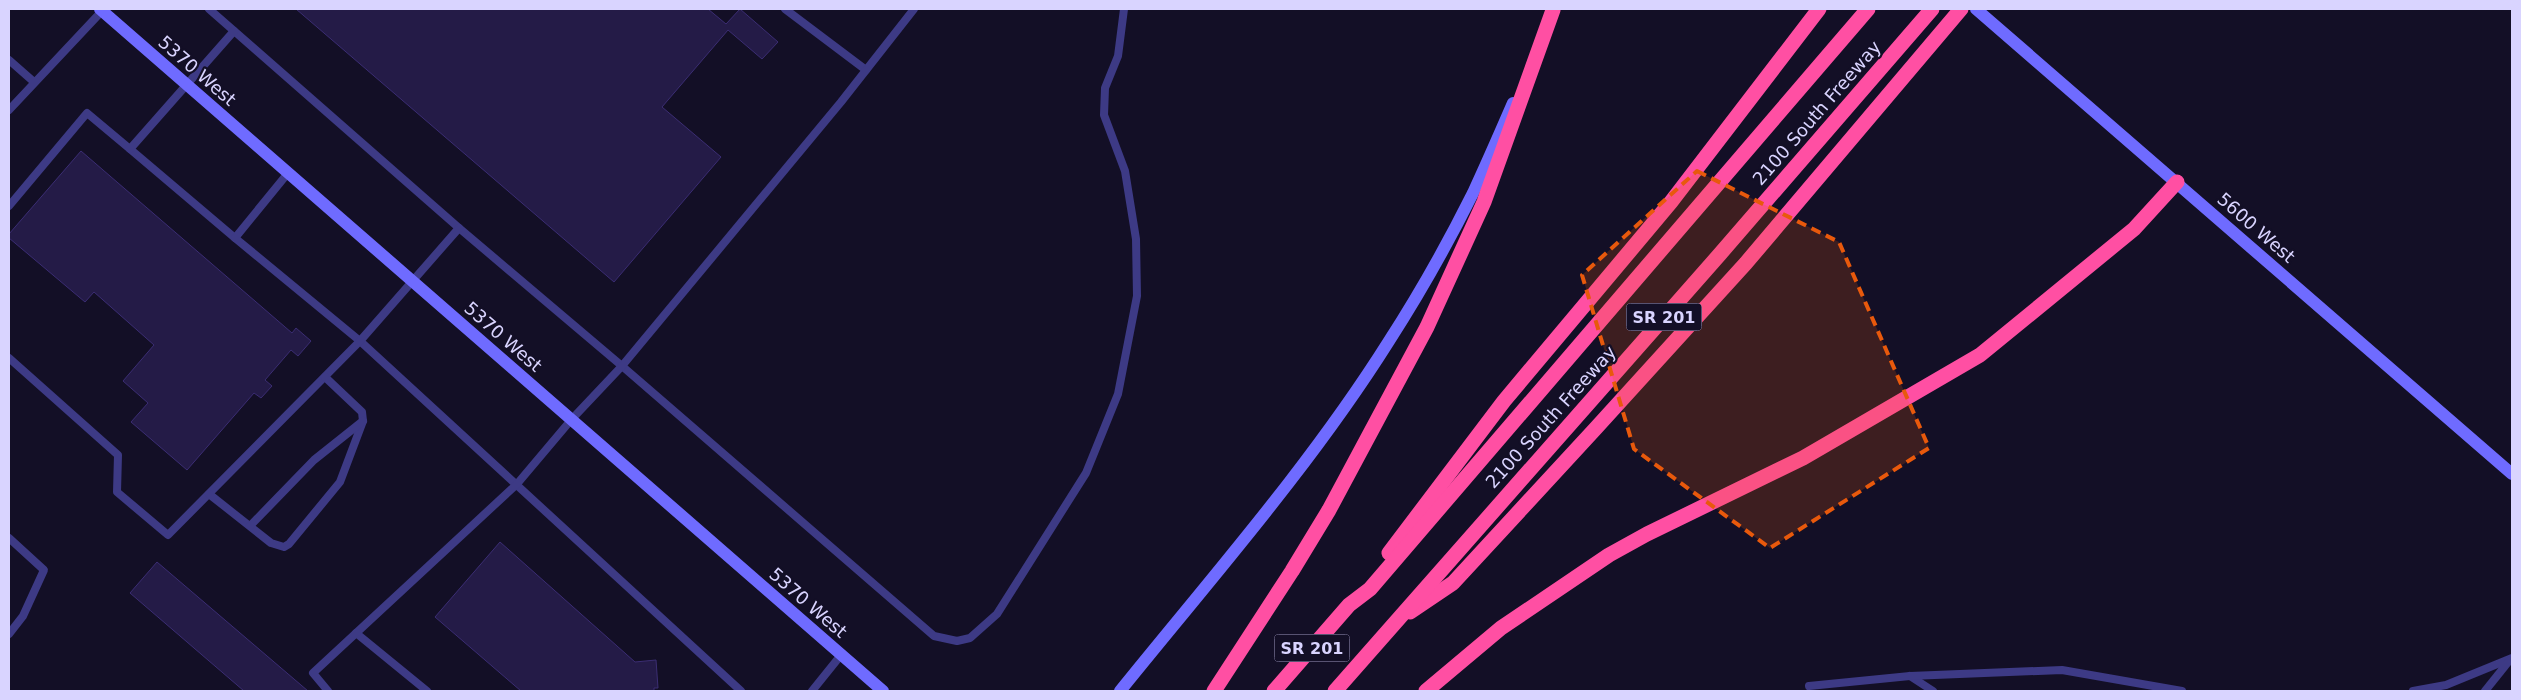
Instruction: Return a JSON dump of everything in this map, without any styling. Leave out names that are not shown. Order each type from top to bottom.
[{"type":"highway","points":[[1349,605],[1504,401],[1672,202],[1819,9]]},
{"type":"highway","name":"2100 South Freeway","points":[[1274,691],[1349,605],[1370,589],[1868,9]]},
{"type":"highway","name":"2100 South Freeway","points":[[1335,691],[1392,624],[1720,254],[1932,9]]},
{"type":"highway","points":[[1392,624],[1454,582],[1746,263],[1961,9]]},
{"type":"highway","points":[[1214,691],[1329,510],[1427,327],[1484,202],[1554,10]]},
{"type":"highway","points":[[1426,691],[1501,628],[1537,602],[1610,555],[1647,534],[1803,458],[1980,355],[2134,228],[2177,182]]},
{"type":"street","name":"5600 West","points":[[1976,9],[2512,474]]},
{"type":"street","name":"5370 West","points":[[101,10],[883,691]]},
{"type":"street","points":[[1120,691],[1328,430],[1389,342],[1442,253],[1474,192],[1554,10]]},
{"type":"lane","points":[[208,9],[459,228],[622,366],[934,636],[957,641],[970,638],[998,614],[1086,473],[1118,394],[1137,296],[1136,239],[1125,172],[1104,115],[1105,88],[1118,56],[1124,9]]},
{"type":"lane","points":[[787,9],[866,70]]},
{"type":"lane","points":[[328,691],[313,673],[517,484],[571,420],[622,366],[914,9]]},
{"type":"lane","points":[[9,110],[101,10]]},
{"type":"lane","points":[[130,149],[234,31]]},
{"type":"lane","points":[[9,60],[34,82]]},
{"type":"lane","points":[[9,206],[87,113],[360,341],[741,691]]},
{"type":"lane","points":[[235,238],[288,173]]},
{"type":"lane","points":[[9,358],[118,455],[117,492],[168,535],[360,341],[459,228]]},
{"type":"lane","points":[[209,494],[277,546],[284,547],[289,544],[340,482],[363,421],[362,412],[324,377]]},
{"type":"lane","points":[[250,526],[314,460],[363,421]]},
{"type":"lane","points":[[9,538],[44,570],[24,616],[9,634]]},
{"type":"lane","points":[[356,633],[428,691]]},
{"type":"lane","points":[[812,691],[841,655]]},
{"type":"lane","points":[[2413,691],[2446,686],[2511,659]]},
{"type":"lane","points":[[2485,691],[2511,659]]},
{"type":"lane","points":[[1810,686],[1910,676],[2062,670],[2182,691]]},
{"type":"lane","points":[[1910,676],[1933,691]]},
{"type":"highlighted area","points":[[1697,171],[1839,242],[1929,448],[1770,548],[1634,449],[1582,275]]},
{"type":"building","points":[[296,9],[708,9],[726,24],[740,9],[778,42],[762,59],[728,30],[662,107],[721,157],[614,282]]},
{"type":"building","points":[[81,151],[292,333],[296,328],[311,341],[298,356],[291,350],[265,380],[272,386],[261,398],[254,393],[187,470],[131,422],[148,403],[123,381],[154,345],[94,292],[85,302],[9,238],[9,234]]},
{"type":"building","points":[[500,542],[635,662],[656,660],[658,688],[654,688],[654,691],[521,691],[435,617]]},
{"type":"building","points":[[157,562],[308,691],[244,691],[130,593]]}]
